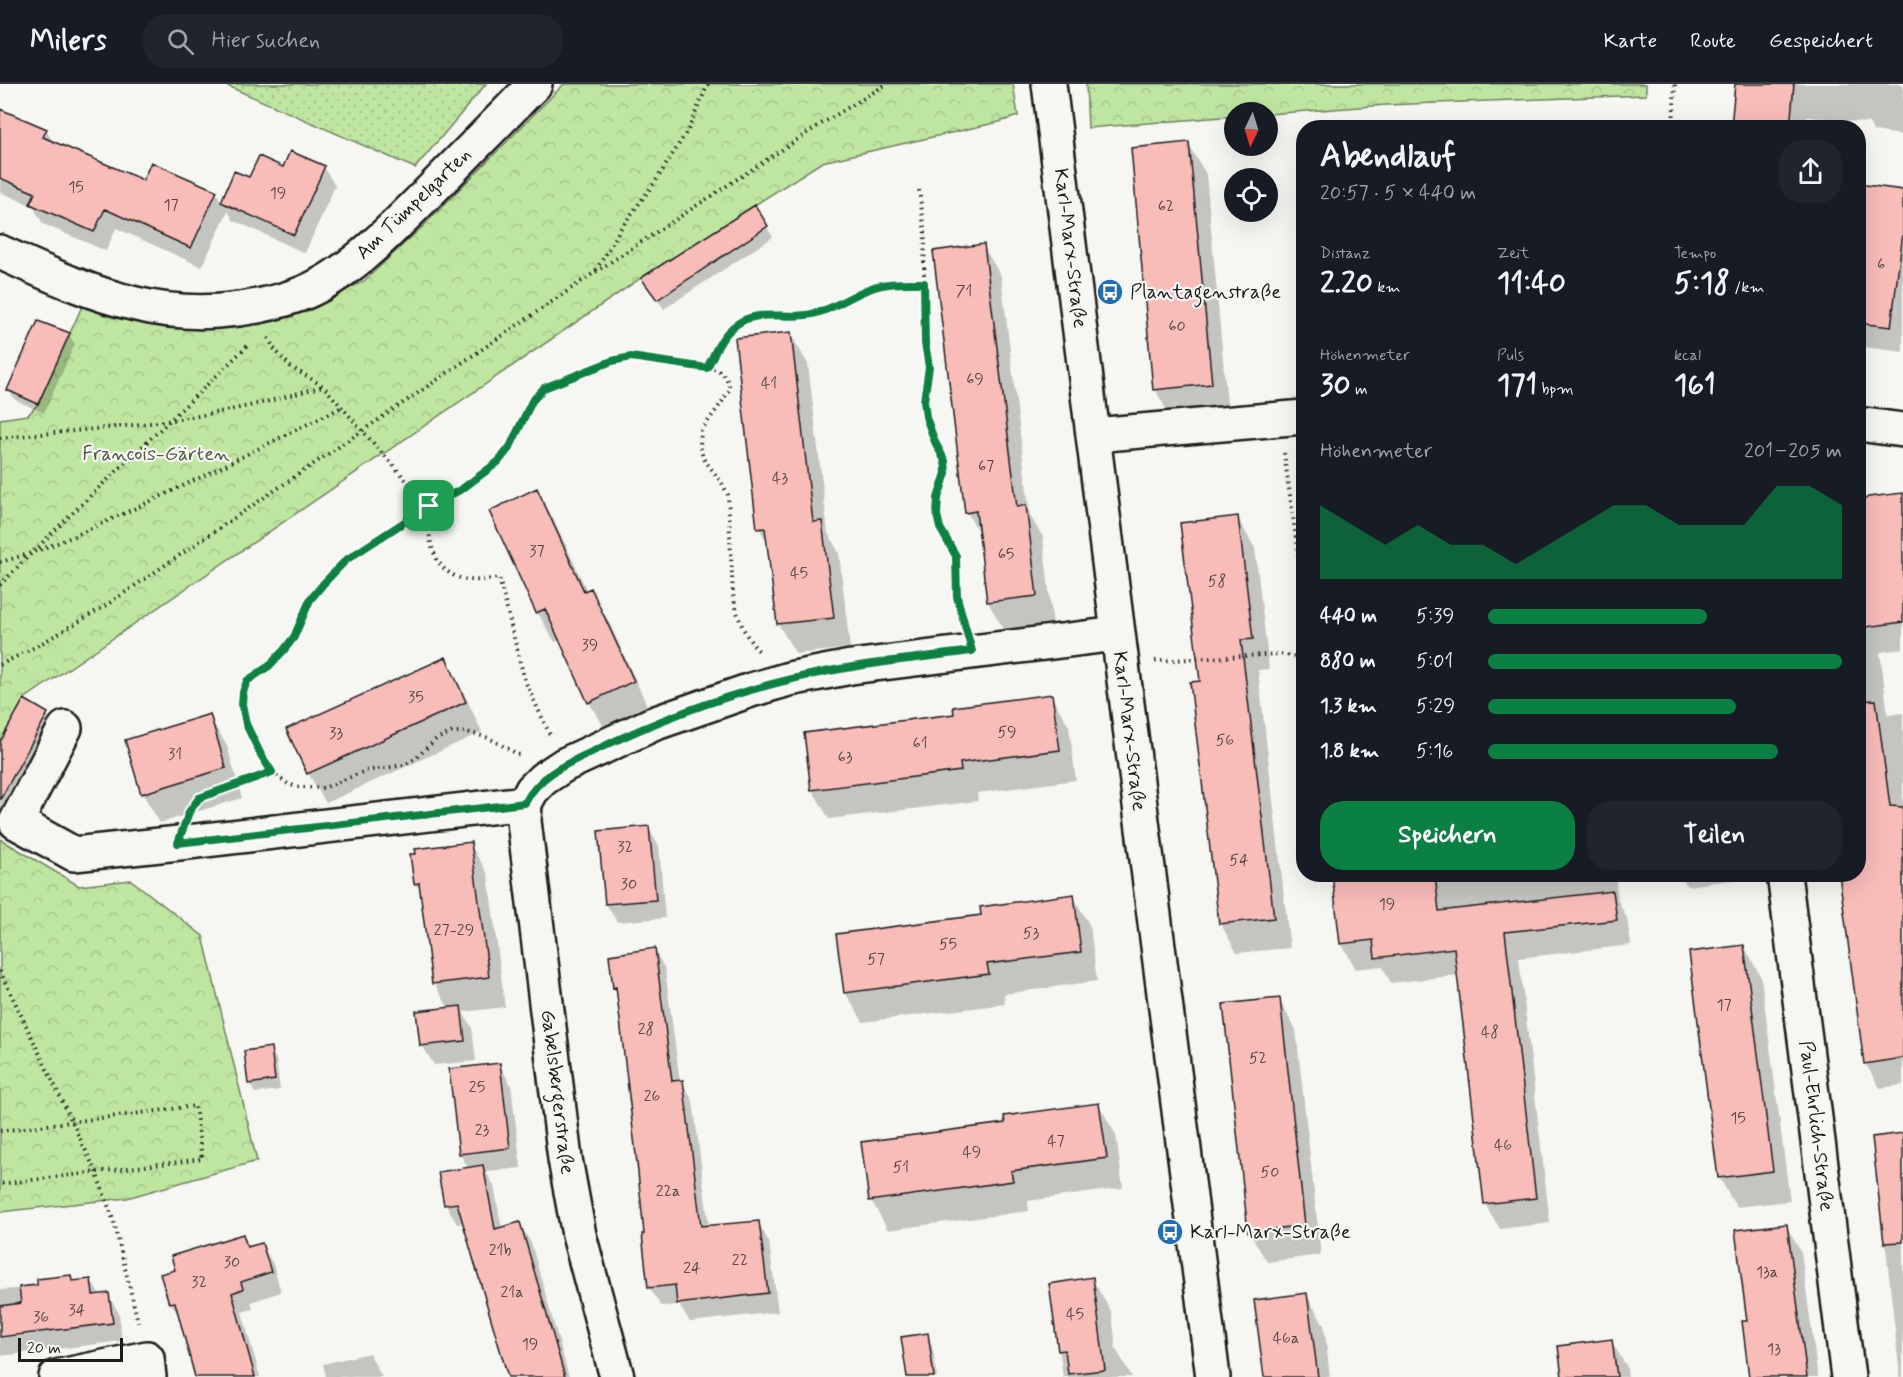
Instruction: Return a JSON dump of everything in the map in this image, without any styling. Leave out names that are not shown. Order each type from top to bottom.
[{"type":"street","name":"Am Tümpelgarten","points":[[0,252],[67,282],[110,298],[170,310],[187,312],[239,309],[299,295],[321,284],[372,248],[535,84]]},
{"type":"street","name":"Karl-Marx-Straße","points":[[1049,84],[1094,435],[1118,649],[1213,1377]]},
{"type":"street","points":[[1094,435],[1291,418]]},
{"type":"street","points":[[1866,425],[1903,430]]},
{"type":"street","points":[[65,728],[16,822],[74,854],[178,843],[544,782],[653,724],[789,679],[851,667],[972,651],[1118,649]]},
{"type":"street","name":"Gabelsbergerstraße","points":[[544,782],[524,821],[565,1159],[579,1235],[617,1377]]},
{"type":"street","name":"Paul-Ehrlich-Straße","points":[[1785,882],[1848,1377]]},
{"type":"street","points":[[56,1377],[148,1368]]},
{"type":"path","points":[[594,273],[621,228],[655,182],[688,129],[708,84]]},
{"type":"path","points":[[0,665],[105,606],[594,273],[821,124],[887,84]]},
{"type":"path","points":[[1673,120],[1675,84]]},
{"type":"path","points":[[919,190],[925,233],[925,343],[929,367],[924,401],[926,417],[945,461],[946,473],[938,498],[937,515],[940,528],[956,556],[957,597],[972,651]]},
{"type":"path","points":[[707,368],[726,333],[742,321],[753,317],[814,314],[829,310],[867,290],[883,285],[924,283]]},
{"type":"path","points":[[299,295],[262,330],[275,350],[291,367],[323,386],[429,506],[429,539],[437,559],[444,567],[449,572],[468,580],[499,578],[525,681],[544,782]]},
{"type":"path","points":[[0,585],[254,338]]},
{"type":"path","points":[[544,782],[521,756],[489,738],[467,732],[453,732],[436,739],[416,758],[404,765],[365,771],[324,788],[297,788],[272,772],[246,724],[242,704],[247,681],[269,666],[284,650],[294,637],[310,600],[324,583],[346,560],[429,506],[462,489],[498,462],[510,447],[532,401],[544,388],[612,361],[631,357],[719,369],[725,375],[730,388],[701,431],[700,445],[703,458],[728,495],[733,595],[743,630],[756,648],[789,679]]},
{"type":"path","points":[[0,438],[172,420],[228,411],[323,386]]},
{"type":"path","points":[[0,562],[57,544],[177,489],[342,407]]},
{"type":"path","points":[[1291,418],[1296,500]]},
{"type":"path","points":[[1118,649],[1271,654],[1296,657]]},
{"type":"path","points":[[178,843],[189,812],[199,798],[272,772]]},
{"type":"path","points":[[0,971],[96,1172],[114,1222],[148,1368]]},
{"type":"path","points":[[0,1131],[195,1106],[202,1159],[0,1184]]},
{"type":"green space","points":[[223,84],[486,84],[415,168]]},
{"type":"green space","name":"Francois-Gärten","points":[[564,84],[1013,84],[1018,116],[822,162],[641,278],[24,699],[0,742],[0,419],[28,415],[38,404],[84,302],[126,318],[182,328],[230,326],[282,316],[319,304],[364,281],[420,229]]},
{"type":"green space","points":[[1086,84],[1646,84],[1646,95],[1386,105],[1278,113],[1278,102],[1224,102],[1224,117],[1088,128]]},
{"type":"green space","points":[[0,839],[79,886],[131,880],[203,936],[257,1161],[127,1198],[0,1212]]},
{"type":"building","points":[[1735,84],[1794,84],[1791,120],[1732,120]]},
{"type":"building","points":[[0,109],[47,129],[43,137],[143,180],[151,162],[217,191],[191,248],[105,209],[94,232],[30,204],[35,193],[0,178]]},
{"type":"building","points":[[1189,142],[1212,384],[1153,390],[1131,148]]},
{"type":"building","points":[[290,151],[325,166],[294,235],[221,202],[234,171],[249,177],[259,156],[283,167]]},
{"type":"building","points":[[1866,185],[1903,190],[1903,233],[1891,327],[1866,324]]},
{"type":"building","points":[[755,205],[768,226],[657,300],[641,278]]},
{"type":"building","points":[[984,244],[1017,507],[1026,505],[1037,596],[987,602],[976,511],[965,513],[933,251]]},
{"type":"building","points":[[38,321],[70,333],[38,404],[7,390]]},
{"type":"building","points":[[791,332],[813,522],[822,521],[834,618],[777,624],[765,528],[757,529],[735,338]]},
{"type":"building","points":[[537,488],[584,591],[591,588],[634,681],[588,703],[545,609],[536,613],[489,511]]},
{"type":"building","points":[[1903,493],[1903,622],[1866,627],[1866,499]]},
{"type":"building","points":[[1238,516],[1253,639],[1241,640],[1274,918],[1219,924],[1190,682],[1200,681],[1180,523]]},
{"type":"building","points":[[446,657],[466,702],[307,774],[286,729]]},
{"type":"building","points":[[1052,694],[1060,750],[960,763],[961,771],[811,790],[804,733],[954,714],[953,707]]},
{"type":"building","points":[[24,699],[48,713],[0,800],[0,742]]},
{"type":"building","points":[[1876,700],[1890,806],[1903,807],[1903,1058],[1864,1064],[1840,882],[1866,882],[1866,701]]},
{"type":"building","points":[[210,714],[226,768],[141,794],[125,740]]},
{"type":"building","points":[[649,826],[656,900],[605,904],[598,831]]},
{"type":"building","points":[[471,842],[489,977],[432,984],[419,883],[414,884],[410,854],[416,854],[415,849]]},
{"type":"building","points":[[1333,882],[1436,882],[1439,911],[1613,891],[1617,920],[1505,932],[1536,1198],[1484,1204],[1454,948],[1375,958],[1373,940],[1340,944]]},
{"type":"building","points":[[1074,894],[1081,952],[987,964],[989,974],[844,993],[836,934],[981,915],[980,907]]},
{"type":"building","points":[[1744,945],[1773,1171],[1718,1178],[1689,952]]},
{"type":"building","points":[[655,948],[672,1081],[683,1080],[701,1226],[759,1221],[768,1293],[677,1304],[675,1285],[648,1288],[638,1172],[616,987],[613,988],[609,955]]},
{"type":"building","points":[[1280,998],[1305,1225],[1248,1232],[1223,1004]]},
{"type":"building","points":[[461,1006],[465,1041],[420,1046],[416,1011]]},
{"type":"building","points":[[271,1047],[275,1080],[248,1084],[244,1051]]},
{"type":"building","points":[[500,1063],[510,1148],[459,1154],[449,1069]]},
{"type":"building","points":[[1099,1103],[1107,1158],[1011,1171],[1013,1181],[869,1201],[861,1142],[1005,1123],[1004,1116]]},
{"type":"building","points":[[1903,1133],[1903,1242],[1884,1243],[1872,1137]]},
{"type":"building","points":[[483,1165],[495,1229],[520,1222],[565,1377],[508,1377],[457,1203],[444,1205],[438,1172]]},
{"type":"building","points":[[1787,1224],[1807,1377],[1749,1377],[1742,1321],[1747,1321],[1735,1230]]},
{"type":"building","points":[[243,1234],[247,1247],[262,1243],[271,1272],[241,1282],[243,1289],[232,1293],[255,1377],[195,1377],[175,1302],[169,1303],[160,1274],[175,1270],[171,1256]]},
{"type":"building","points":[[71,1275],[72,1281],[91,1279],[93,1295],[109,1293],[113,1323],[0,1337],[0,1306],[21,1303],[19,1287],[37,1285],[37,1279]]},
{"type":"building","points":[[1093,1277],[1105,1370],[1068,1374],[1065,1350],[1058,1351],[1049,1284]]},
{"type":"building","points":[[1307,1293],[1318,1377],[1264,1377],[1254,1300]]},
{"type":"building","points":[[928,1333],[934,1377],[907,1377],[901,1337]]},
{"type":"building","points":[[1612,1339],[1617,1377],[1562,1377],[1558,1346]]},
{"type":"place","name":"Plantagenstraße","points":[[1110,292]]},
{"type":"place","name":"Karl-Marx-Straße","points":[[1170,1232]]},
{"type":"route","points":[[924,283],[923,312],[929,367],[924,401],[926,417],[945,461],[946,473],[938,498],[937,515],[940,528],[956,556],[957,597],[972,651],[851,667],[789,679],[701,706],[653,724],[564,765],[543,779],[532,790],[525,803],[178,843],[192,805],[199,798],[272,772],[246,724],[242,704],[247,681],[269,666],[284,650],[294,637],[310,600],[346,560],[429,506],[462,489],[498,462],[510,447],[532,401],[544,388],[612,361],[631,357],[707,368],[726,333],[742,321],[753,317],[814,314],[829,310],[867,290],[883,285],[924,283]]}]
